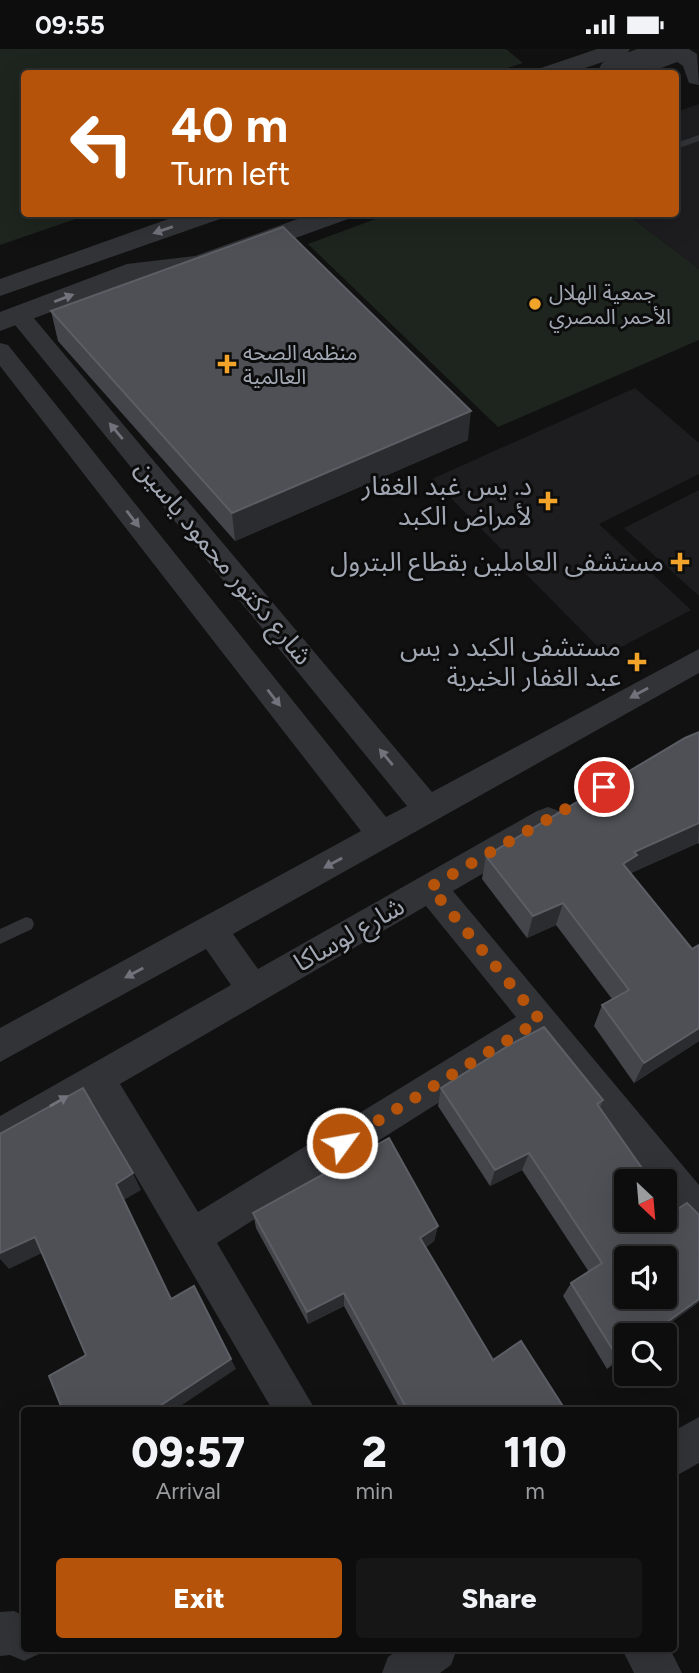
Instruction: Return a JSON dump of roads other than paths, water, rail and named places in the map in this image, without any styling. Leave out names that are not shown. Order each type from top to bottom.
[{"type":"street","points":[[558,70],[619,49]]},
{"type":"street","points":[[670,49],[692,61],[698,73],[693,76]]},
{"type":"street","points":[[616,70],[676,49]]},
{"type":"street","points":[[116,247],[130,227],[145,217]]},
{"type":"street","points":[[0,288],[200,217]]},
{"type":"street","points":[[10,318],[279,217]]},
{"type":"street","points":[[137,270],[168,268],[216,259],[329,217]]},
{"type":"street","name":"شارع دكتور محمود ياسين","points":[[10,318],[429,810]]},
{"type":"street","name":"شارع دكتور محمود ياسين","points":[[0,350],[383,836]]},
{"type":"street","points":[[0,1046],[699,660]]},
{"type":"street","name":"شارع لوساكا","points":[[0,1135],[569,807]]},
{"type":"street","points":[[430,887],[695,1200]]},
{"type":"street","points":[[212,931],[253,989]]},
{"type":"street","points":[[193,1237],[540,1020]]},
{"type":"street","points":[[97,1079],[294,1407]]},
{"type":"street","points":[[677,1455],[699,1437]]},
{"type":"street","points":[[0,1634],[14,1633],[21,1637]]},
{"type":"street","points":[[646,1652],[660,1673]]},
{"type":"lane","points":[[679,145],[699,138]]},
{"type":"lane","points":[[0,937],[26,924]]},
{"type":"place","name":"جمعية الهلال الأحمر المصري","points":[[535,304]]},
{"type":"place","name":"منظمه الصحه العالمية","points":[[227,364]]},
{"type":"place","name":"د. يس غبد الغقار لأمراض الكبد","points":[[548,501]]},
{"type":"place","name":"مستشفى العاملين بقطاع البترول","points":[[680,562]]},
{"type":"place","name":"مستشفى الكبد د يس عبد الغفار الخيرية","points":[[637,662]]}]
